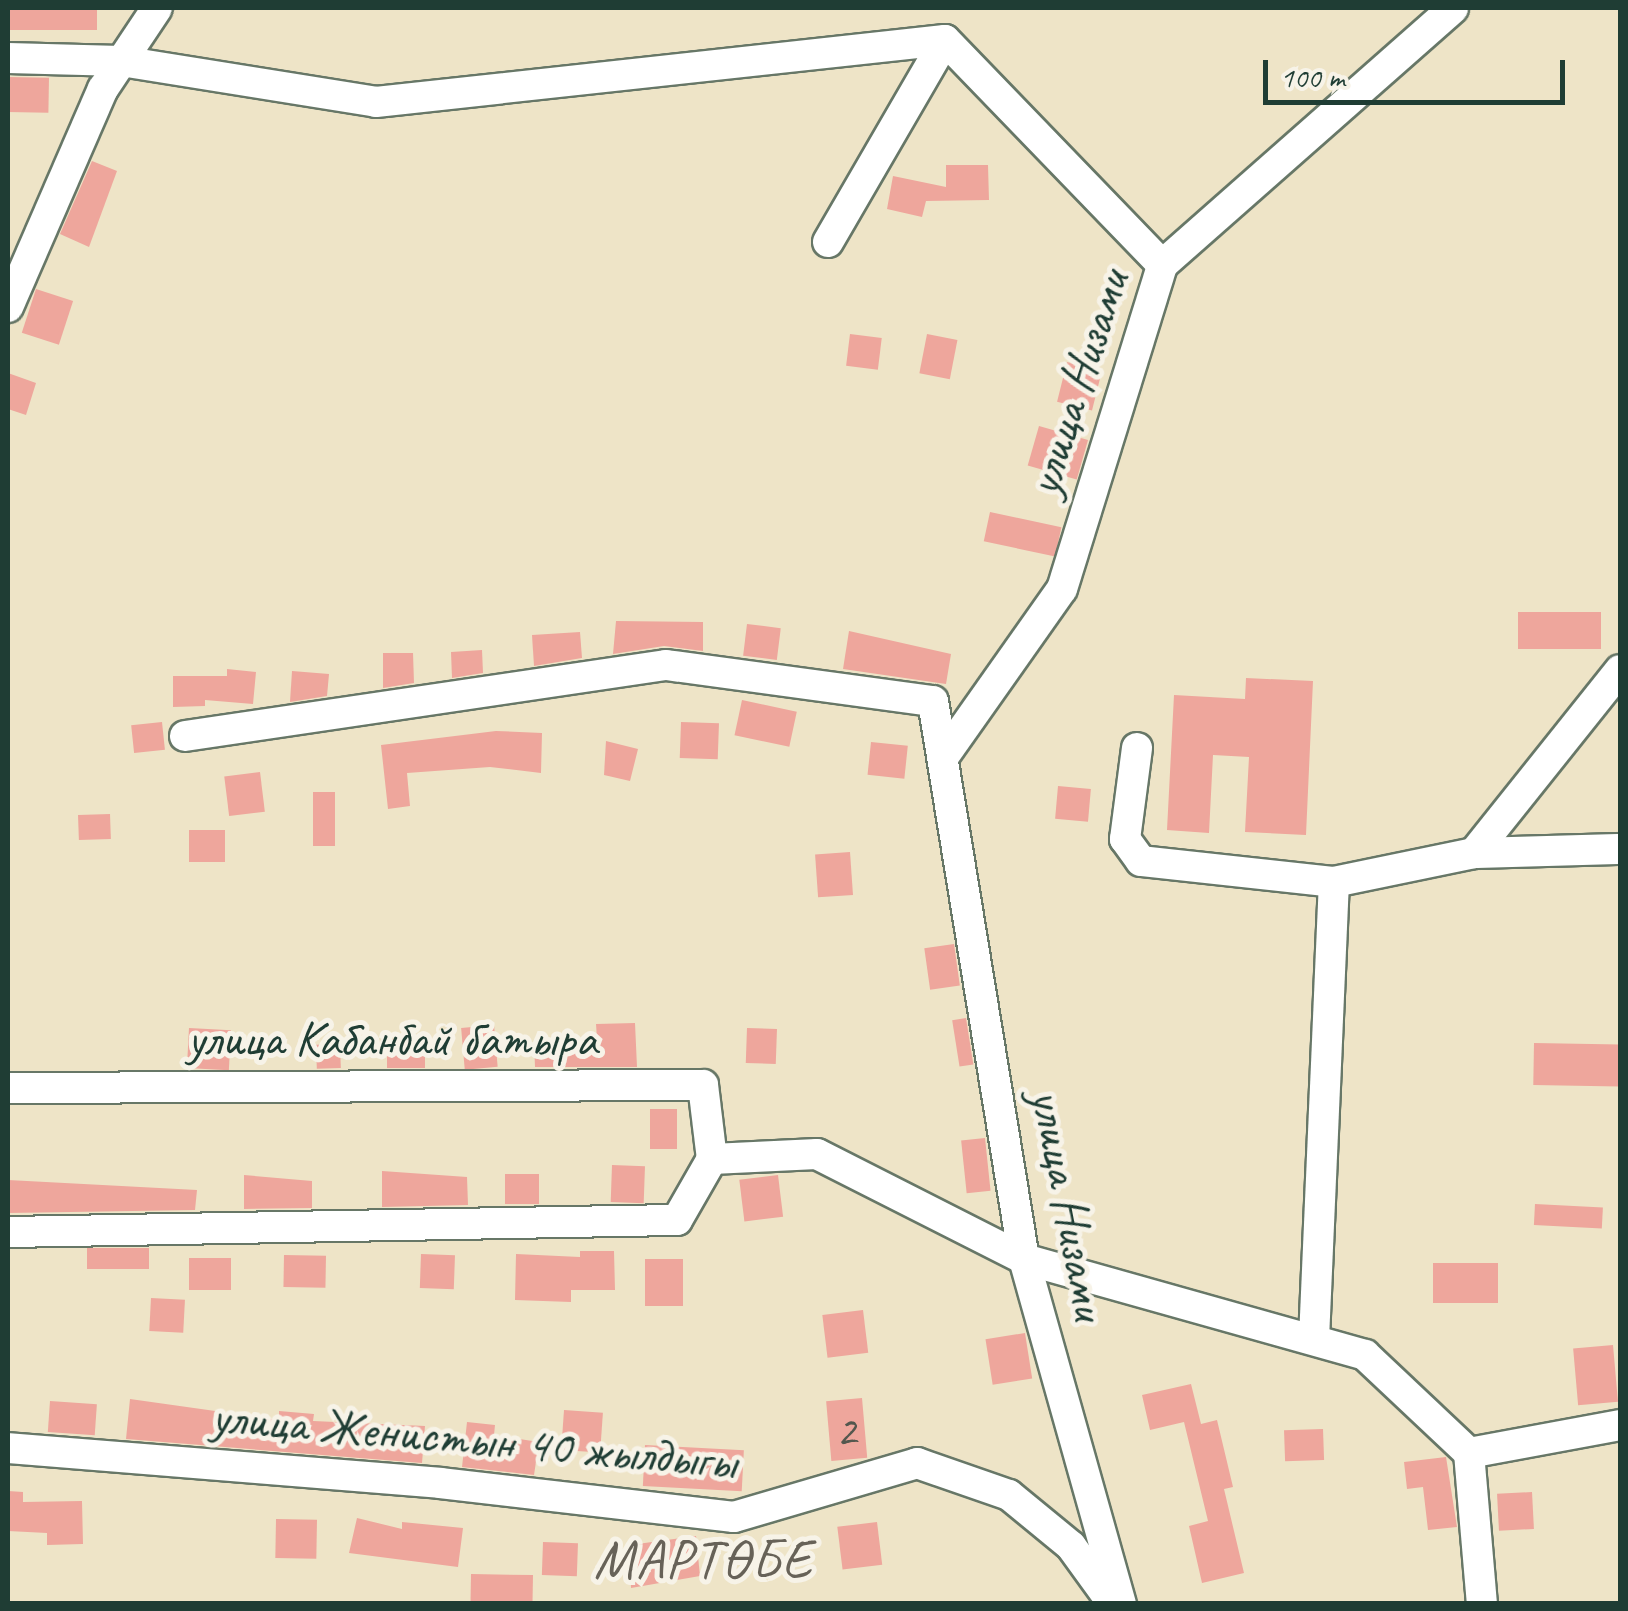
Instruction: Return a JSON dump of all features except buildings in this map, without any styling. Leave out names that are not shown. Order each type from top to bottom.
[{"type":"street","points":[[8,307],[103,89],[157,8]]},
{"type":"street","name":"улица Низами","points":[[944,756],[1062,589],[1162,265],[1453,8]]},
{"type":"street","points":[[8,58],[121,62],[376,102],[945,40]]},
{"type":"street","points":[[945,40],[1162,265]]},
{"type":"street","points":[[828,242],[945,40]]},
{"type":"street","name":"улица Низами","points":[[184,736],[666,665],[933,701],[1024,1259],[1121,1604]]},
{"type":"street","points":[[1474,853],[1620,670]]},
{"type":"street","points":[[1137,748],[1125,839],[1141,861],[1334,882],[1474,853],[1620,849]]},
{"type":"street","points":[[1314,1339],[1334,882]]},
{"type":"street","name":"улица Кабанбай батыра","points":[[8,1088],[702,1085],[712,1160]]},
{"type":"street","points":[[8,1232],[676,1220],[712,1160],[818,1154],[1024,1259],[1365,1355],[1469,1452],[1482,1604]]},
{"type":"street","points":[[1469,1452],[1620,1425]]},
{"type":"street","name":"улица Женистын 40 жылдыгы","points":[[8,1448],[440,1483],[734,1517],[917,1462],[1009,1495],[1071,1546],[1113,1604]]},
{"type":"district","name":"МАРТӨБЕ","points":[[704,1560]]}]
